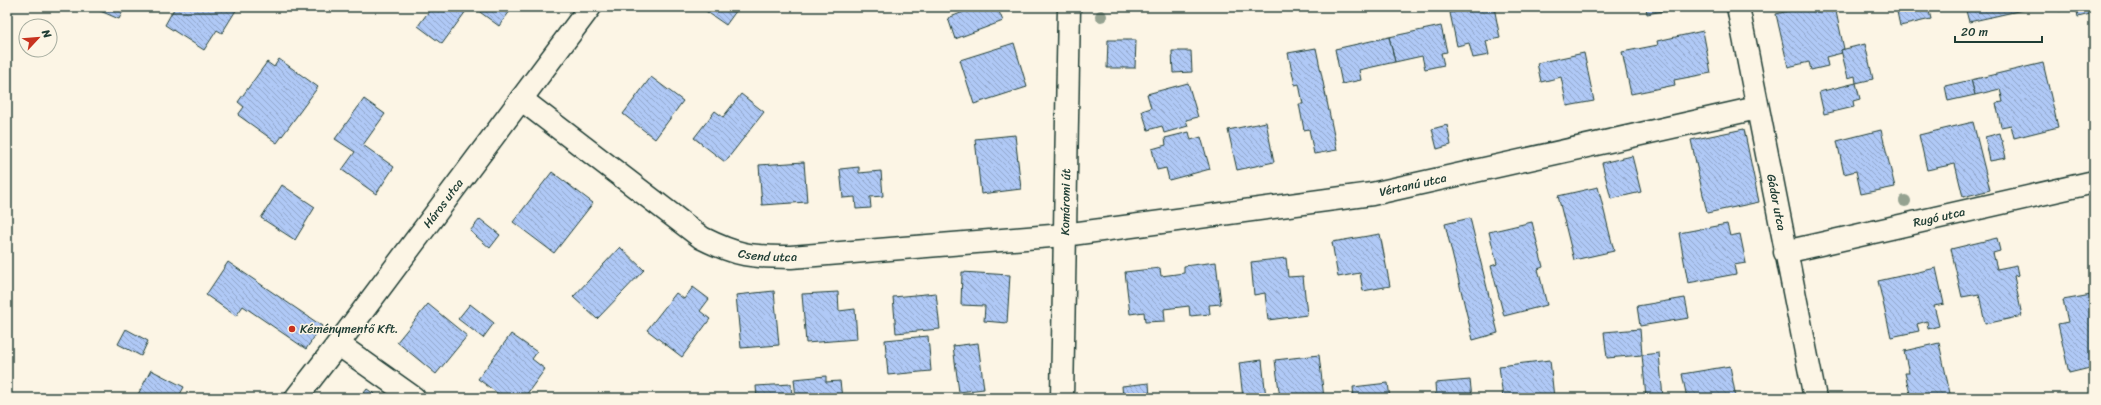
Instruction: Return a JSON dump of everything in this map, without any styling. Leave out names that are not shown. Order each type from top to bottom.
[{"type":"street","name":"Háros utca","points":[[296,398],[590,7]]},
{"type":"street","name":"Komáromi út","points":[[1062,398],[1069,7]]},
{"type":"street","name":"Gádor utca","points":[[1738,7],[1785,252],[1815,398]]},
{"type":"street","name":"Csend utca","points":[[521,99],[702,238],[729,251],[754,257],[791,257],[1064,235]]},
{"type":"street","name":"Vértanú utca","points":[[1064,235],[1372,194],[1757,108]]},
{"type":"street","name":"Rugó utca","points":[[1785,252],[2094,182]]},
{"type":"street","points":[[338,344],[414,398]]},
{"type":"building","points":[[91,7],[125,7],[119,19]]},
{"type":"building","points":[[175,7],[238,7],[222,33],[217,30],[204,50],[165,25]]},
{"type":"building","points":[[432,7],[469,7],[442,44],[418,26]]},
{"type":"building","points":[[473,7],[513,7],[499,26]]},
{"type":"building","points":[[700,7],[739,7],[726,25]]},
{"type":"building","points":[[976,7],[997,7],[1003,21],[955,39],[948,18]]},
{"type":"building","points":[[1476,7],[1494,7],[1500,38],[1486,41],[1489,55],[1473,58],[1469,43],[1457,46],[1450,13]]},
{"type":"building","points":[[1646,7],[1684,7],[1647,14]]},
{"type":"building","points":[[1805,7],[1835,7],[1844,49],[1841,50],[1842,53],[1826,57],[1828,66],[1811,70],[1809,62],[1788,67],[1776,14]]},
{"type":"building","points":[[1896,7],[1928,7],[1931,19],[1900,26]]},
{"type":"building","points":[[1965,7],[2026,7],[2027,9],[1969,22]]},
{"type":"building","points":[[2058,7],[2076,7],[2059,11]]},
{"type":"building","points":[[2076,7],[2094,7],[2094,13],[2078,17]]},
{"type":"building","points":[[1441,26],[1447,52],[1441,53],[1444,65],[1425,69],[1422,56],[1395,62],[1389,37]]},
{"type":"building","points":[[1703,31],[1711,73],[1674,80],[1675,85],[1631,94],[1622,52],[1658,45],[1657,41]]},
{"type":"building","points":[[1389,37],[1395,62],[1359,70],[1361,80],[1342,84],[1335,49]]},
{"type":"building","points":[[1108,40],[1136,40],[1135,68],[1107,68]]},
{"type":"building","points":[[1014,43],[1027,87],[974,104],[960,60]]},
{"type":"building","points":[[1865,44],[1873,79],[1856,83],[1855,76],[1848,78],[1841,50]]},
{"type":"building","points":[[1316,48],[1337,150],[1314,154],[1309,129],[1304,130],[1299,104],[1303,104],[1299,84],[1295,85],[1288,53]]},
{"type":"building","points":[[1172,51],[1191,51],[1192,72],[1173,73]]},
{"type":"building","points":[[1584,53],[1594,101],[1567,106],[1561,77],[1541,82],[1537,63]]},
{"type":"building","points":[[279,59],[318,87],[277,143],[238,115],[244,107],[238,102],[267,62],[274,67]]},
{"type":"building","points":[[2043,63],[2058,127],[2014,138],[2011,125],[2001,127],[1996,103],[2003,102],[2000,89],[1975,95],[1971,80]]},
{"type":"building","points":[[651,77],[683,101],[655,139],[623,114]]},
{"type":"building","points":[[1971,80],[1975,95],[1948,101],[1945,86]]},
{"type":"building","points":[[1188,83],[1198,117],[1186,120],[1188,126],[1164,133],[1162,126],[1148,130],[1142,111],[1151,108],[1147,94]]},
{"type":"building","points":[[1856,83],[1860,99],[1853,101],[1854,107],[1824,114],[1819,92]]},
{"type":"building","points":[[741,94],[764,112],[725,162],[694,138],[715,111],[723,117]]},
{"type":"building","points":[[364,99],[385,114],[363,145],[394,167],[376,194],[342,170],[355,152],[335,139]]},
{"type":"building","points":[[1266,122],[1274,162],[1237,170],[1228,130]]},
{"type":"building","points":[[1973,122],[1990,190],[1963,197],[1955,164],[1927,170],[1919,135]]},
{"type":"building","points":[[1447,125],[1451,145],[1437,149],[1432,129]]},
{"type":"building","points":[[1744,129],[1759,202],[1707,213],[1691,140]]},
{"type":"building","points":[[1881,130],[1895,187],[1861,194],[1856,171],[1844,174],[1837,141]]},
{"type":"building","points":[[1189,132],[1191,140],[1201,137],[1210,169],[1169,180],[1166,168],[1157,170],[1152,149],[1166,145],[1165,138]]},
{"type":"building","points":[[2000,133],[2006,158],[1990,161],[1985,137]]},
{"type":"building","points":[[1015,135],[1021,189],[981,194],[975,139]]},
{"type":"building","points":[[1632,156],[1641,192],[1611,199],[1602,163]]},
{"type":"building","points":[[804,162],[807,202],[762,205],[759,165]]},
{"type":"building","points":[[859,167],[859,173],[881,171],[883,196],[870,197],[871,208],[856,209],[855,197],[843,198],[840,169]]},
{"type":"building","points":[[552,172],[593,203],[554,253],[513,222]]},
{"type":"building","points":[[282,185],[315,207],[295,240],[261,218]]},
{"type":"building","points":[[1598,187],[1614,251],[1574,260],[1558,196]]},
{"type":"building","points":[[1470,218],[1498,333],[1473,340],[1445,224]]},
{"type":"building","points":[[480,219],[500,235],[490,248],[470,231]]},
{"type":"building","points":[[1532,222],[1543,267],[1538,269],[1547,305],[1504,316],[1491,266],[1497,264],[1489,232]]},
{"type":"building","points":[[1727,224],[1730,236],[1740,234],[1746,263],[1734,265],[1736,274],[1688,283],[1679,233]]},
{"type":"building","points":[[1380,234],[1390,286],[1363,291],[1360,273],[1338,277],[1332,242]]},
{"type":"building","points":[[1997,238],[2000,251],[1993,253],[1997,269],[2017,265],[2019,275],[2014,276],[2022,316],[1985,324],[1979,294],[1962,297],[1951,249]]},
{"type":"building","points":[[620,247],[644,270],[597,319],[573,297]]},
{"type":"building","points":[[1286,258],[1288,277],[1303,276],[1307,315],[1268,320],[1265,293],[1254,295],[1251,262]]},
{"type":"building","points":[[228,262],[322,326],[306,349],[243,306],[236,316],[206,295]]},
{"type":"building","points":[[1216,262],[1221,304],[1209,305],[1210,314],[1190,316],[1189,306],[1164,309],[1165,321],[1145,322],[1144,312],[1130,314],[1125,272],[1160,268],[1161,276],[1184,273],[1184,266]]},
{"type":"building","points":[[1936,268],[1944,304],[1934,306],[1939,326],[1928,329],[1927,321],[1917,324],[1919,331],[1891,337],[1878,281]]},
{"type":"building","points":[[962,272],[1010,275],[1007,323],[984,321],[985,306],[961,305]]},
{"type":"building","points":[[693,287],[709,299],[700,311],[710,319],[682,357],[647,330],[676,293],[684,299]]},
{"type":"building","points":[[774,291],[779,345],[741,348],[736,295]]},
{"type":"building","points":[[838,292],[839,311],[855,309],[857,339],[806,343],[802,294]]},
{"type":"building","points":[[936,293],[940,329],[896,333],[893,297]]},
{"type":"building","points":[[2091,295],[2094,308],[2094,367],[2069,373],[2058,324],[2068,322],[2063,300]]},
{"type":"building","points":[[1685,298],[1689,318],[1640,326],[1637,306]]},
{"type":"building","points":[[428,304],[467,336],[436,374],[397,342]]},
{"type":"building","points":[[470,304],[494,323],[483,338],[458,319]]},
{"type":"building","points":[[126,329],[148,341],[141,356],[118,344]]},
{"type":"building","points":[[1640,329],[1642,355],[1607,358],[1604,332]]},
{"type":"building","points":[[511,334],[537,352],[532,359],[545,369],[524,398],[504,398],[478,379]]},
{"type":"building","points":[[928,336],[931,371],[888,375],[885,340]]},
{"type":"building","points":[[978,343],[984,389],[959,392],[953,346]]},
{"type":"building","points":[[1939,343],[1951,398],[1911,398],[1905,373],[1909,373],[1904,351]]},
{"type":"building","points":[[1659,353],[1663,398],[1646,398],[1642,355]]},
{"type":"building","points":[[1319,355],[1324,398],[1280,398],[1275,360]]},
{"type":"building","points":[[1262,360],[1266,398],[1243,398],[1239,363]]},
{"type":"building","points":[[1550,360],[1554,398],[1503,398],[1499,366]]},
{"type":"building","points":[[1730,366],[1736,398],[1687,398],[1682,374]]},
{"type":"building","points":[[151,370],[184,387],[178,398],[136,398]]},
{"type":"building","points":[[826,376],[826,382],[840,381],[842,398],[796,398],[794,379]]},
{"type":"building","points":[[1470,380],[1472,398],[1436,398],[1435,383]]},
{"type":"building","points":[[1149,383],[1150,398],[1123,398],[1122,386]]},
{"type":"building","points":[[1388,383],[1390,398],[1354,398],[1353,387]]},
{"type":"building","points":[[791,384],[792,398],[757,398],[756,386]]},
{"type":"building","points":[[367,389],[380,398],[360,398]]},
{"type":"place","name":"Kéménymentő Kft.","points":[[292,329]]}]
